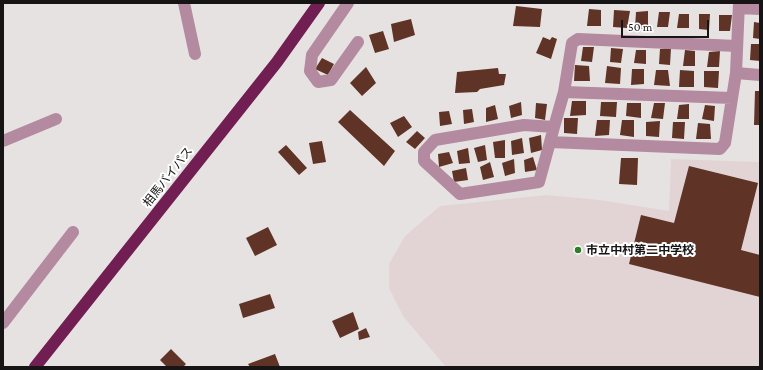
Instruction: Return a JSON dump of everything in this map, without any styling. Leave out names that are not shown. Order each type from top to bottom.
[{"type":"highway","name":"相馬バイパス","points":[[35,367],[277,62],[319,3]]},
{"type":"street","points":[[184,3],[195,54]]},
{"type":"street","points":[[348,3],[312,54],[310,71],[318,82],[331,80],[358,42]]},
{"type":"street","points":[[550,142],[720,149],[725,143],[736,73],[739,6],[760,9]]},
{"type":"street","points":[[554,127],[524,126],[436,140],[424,152],[424,161],[460,194],[539,182],[564,92],[572,43],[578,39],[737,46]]},
{"type":"street","points":[[736,73],[760,75]]},
{"type":"street","points":[[564,92],[732,98]]},
{"type":"street","points":[[3,140],[56,119]]},
{"type":"street","points":[[3,323],[73,232]]},
{"type":"shaded area","name":"市立中村第二中学校","points":[[671,159],[760,162],[759,367],[446,367],[403,316],[389,288],[389,264],[405,236],[440,206],[546,195],[600,200],[669,211]]},
{"type":"building","points":[[516,6],[542,9],[540,27],[513,26]]},
{"type":"building","points":[[589,9],[601,10],[601,26],[587,26]]},
{"type":"building","points":[[614,10],[630,11],[627,28],[613,27]]},
{"type":"building","points":[[648,11],[648,29],[635,28],[636,12]]},
{"type":"building","points":[[659,12],[670,12],[668,27],[657,27]]},
{"type":"building","points":[[679,14],[689,14],[689,28],[677,28]]},
{"type":"building","points":[[699,14],[710,14],[709,30],[699,29]]},
{"type":"building","points":[[719,15],[732,15],[730,31],[719,31]]},
{"type":"building","points":[[411,19],[415,35],[394,42],[391,24]]},
{"type":"building","points":[[754,22],[760,23],[760,39],[753,38]]},
{"type":"building","points":[[383,31],[389,49],[375,53],[369,35]]},
{"type":"building","points":[[543,37],[550,40],[552,37],[557,39],[551,59],[536,53]]},
{"type":"building","points":[[751,44],[760,44],[760,61],[750,60]]},
{"type":"building","points":[[583,47],[594,47],[592,62],[581,61]]},
{"type":"building","points":[[611,48],[623,49],[621,63],[610,62]]},
{"type":"building","points":[[671,48],[670,65],[659,64],[660,49]]},
{"type":"building","points":[[636,50],[646,50],[646,64],[634,63]]},
{"type":"building","points":[[685,50],[695,51],[695,66],[683,66]]},
{"type":"building","points":[[720,51],[719,67],[707,67],[709,52]]},
{"type":"building","points":[[322,58],[334,64],[328,75],[315,69]]},
{"type":"building","points":[[575,65],[589,66],[590,81],[574,81]]},
{"type":"building","points":[[607,66],[621,68],[620,84],[605,83]]},
{"type":"building","points":[[366,67],[376,83],[362,96],[350,83]]},
{"type":"building","points":[[498,68],[499,74],[506,74],[504,85],[480,89],[477,92],[455,93],[457,72]]},
{"type":"building","points":[[632,69],[644,69],[644,84],[631,85]]},
{"type":"building","points":[[656,70],[668,70],[670,86],[654,85]]},
{"type":"building","points":[[680,70],[694,71],[694,87],[679,87]]},
{"type":"building","points":[[704,71],[719,71],[718,88],[704,87]]},
{"type":"building","points":[[755,91],[760,91],[760,125],[754,125]]},
{"type":"building","points":[[572,101],[586,101],[586,115],[570,116]]},
{"type":"building","points":[[521,102],[522,115],[511,118],[509,106]]},
{"type":"building","points":[[601,102],[617,102],[616,117],[600,116]]},
{"type":"building","points":[[536,103],[547,104],[545,120],[535,118]]},
{"type":"building","points":[[627,103],[641,103],[641,118],[626,116]]},
{"type":"building","points":[[654,103],[665,103],[663,119],[651,118]]},
{"type":"building","points":[[689,104],[689,119],[677,119],[679,105]]},
{"type":"building","points":[[495,105],[498,119],[486,122],[486,108]]},
{"type":"building","points":[[705,105],[715,106],[714,121],[702,119]]},
{"type":"building","points":[[472,109],[474,122],[464,124],[463,110]]},
{"type":"building","points":[[350,110],[395,151],[384,166],[338,122]]},
{"type":"building","points":[[449,111],[452,124],[440,126],[439,112]]},
{"type":"building","points":[[404,116],[412,127],[398,137],[390,123]]},
{"type":"building","points":[[564,118],[578,118],[577,134],[564,133]]},
{"type":"building","points":[[597,120],[610,120],[609,135],[595,136]]},
{"type":"building","points":[[622,120],[634,120],[634,137],[620,135]]},
{"type":"building","points":[[660,121],[659,137],[646,136],[646,122]]},
{"type":"building","points":[[673,122],[685,122],[684,139],[672,138]]},
{"type":"building","points":[[698,123],[710,124],[711,139],[696,139]]},
{"type":"building","points":[[417,131],[425,138],[415,149],[406,142]]},
{"type":"building","points":[[541,135],[542,150],[531,153],[529,138]]},
{"type":"building","points":[[522,138],[524,153],[512,155],[511,141]]},
{"type":"building","points":[[505,140],[505,158],[495,158],[493,142]]},
{"type":"building","points":[[322,141],[326,162],[313,164],[309,143]]},
{"type":"building","points":[[286,145],[307,168],[299,175],[278,152]]},
{"type":"building","points":[[485,145],[487,160],[478,162],[474,148]]},
{"type":"building","points":[[468,148],[470,163],[459,164],[457,151]]},
{"type":"building","points":[[449,152],[453,163],[439,167],[438,154]]},
{"type":"building","points":[[533,157],[537,170],[525,172],[524,160]]},
{"type":"building","points":[[621,158],[638,158],[637,185],[619,184]]},
{"type":"building","points":[[514,159],[515,173],[505,176],[502,163]]},
{"type":"building","points":[[490,162],[494,177],[483,180],[480,167]]},
{"type":"building","points":[[689,166],[758,183],[741,250],[760,255],[760,297],[629,264],[641,215],[674,223]]},
{"type":"building","points":[[466,168],[468,180],[454,182],[452,171]]},
{"type":"building","points":[[268,227],[277,245],[255,256],[246,238]]},
{"type":"building","points":[[270,294],[275,308],[243,318],[239,304]]},
{"type":"building","points":[[353,312],[359,329],[340,338],[332,321]]},
{"type":"building","points":[[366,328],[370,337],[359,340],[358,332]]},
{"type":"building","points":[[171,349],[186,364],[183,367],[167,367],[160,360]]},
{"type":"building","points":[[275,354],[280,367],[250,367],[248,364]]},
{"type":"place","name":"市立中村第二中学校","points":[[578,250]]}]
